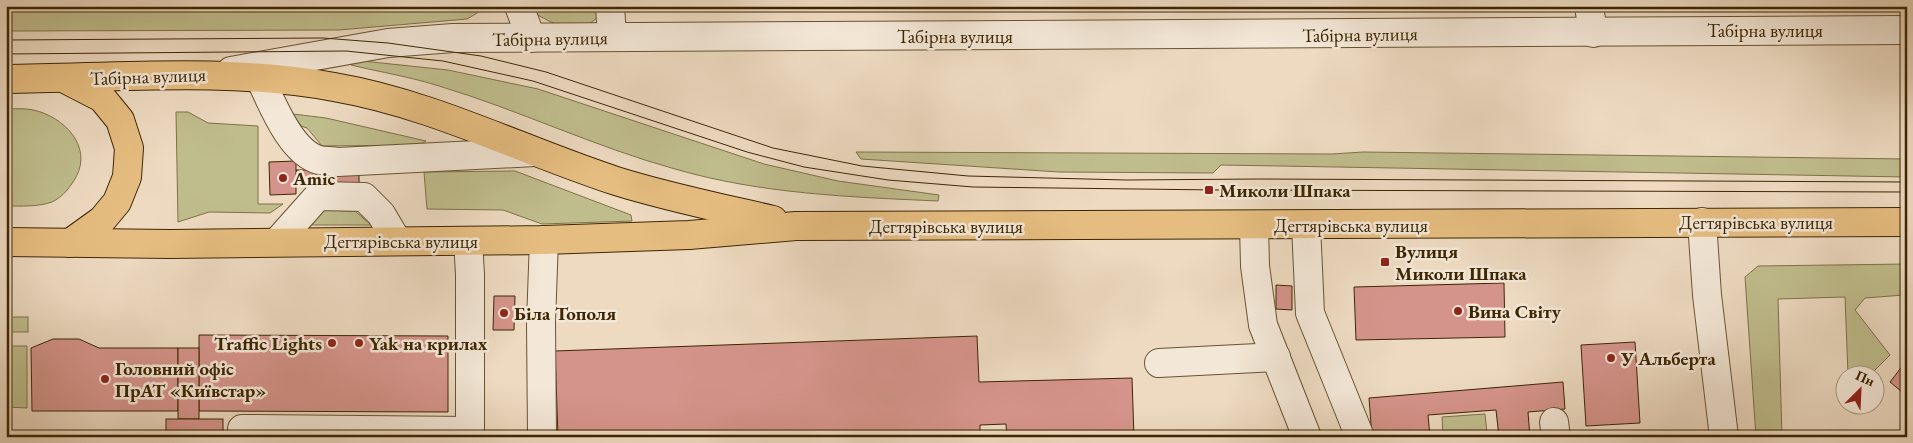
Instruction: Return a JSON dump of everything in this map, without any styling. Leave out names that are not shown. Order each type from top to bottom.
[{"type":"main road","name":"Дегтярівська вулиця","points":[[206,75],[259,76],[335,87],[408,104],[457,120],[535,152],[616,181],[796,226]]},
{"type":"main road","name":"Табірна вулиця","points":[[6,79],[206,75]]},
{"type":"main road","points":[[65,79],[102,98],[120,120],[129,148],[127,177],[116,202],[102,220],[70,243]]},
{"type":"main road","name":"Дегтярівська вулиця","points":[[6,242],[544,240],[689,235],[796,226],[1907,222]]},
{"type":"street","points":[[519,6],[531,38]]},
{"type":"street","points":[[610,6],[612,37]]},
{"type":"street","points":[[1589,6],[1593,33]]},
{"type":"street","name":"Табірна вулиця","points":[[206,75],[388,43],[453,38],[1907,30]]},
{"type":"street","points":[[259,76],[283,125],[303,151],[318,159],[338,162],[535,152]]},
{"type":"street","points":[[277,242],[318,196],[364,197],[381,214],[397,241]]},
{"type":"street","points":[[1702,222],[1707,295],[1724,437]]},
{"type":"street","points":[[1254,225],[1257,286],[1263,325],[1307,437]]},
{"type":"street","points":[[1306,225],[1310,313],[1360,437]]},
{"type":"street","points":[[542,437],[541,322],[544,240]]},
{"type":"street","points":[[242,429],[470,434],[470,274],[468,241]]},
{"type":"street","points":[[1159,363],[1276,357]]},
{"type":"shaded area","points":[[6,6],[489,6],[467,19],[339,30],[6,31]]},
{"type":"shaded area","points":[[535,6],[601,6],[601,14],[592,22],[582,27],[568,27],[561,26],[536,14]]},
{"type":"shaded area","points":[[353,60],[448,70],[538,89],[764,164],[838,181],[939,195],[938,201],[806,193],[740,184],[707,177],[645,160],[439,86],[351,65]]},
{"type":"shaded area","points":[[6,109],[27,109],[44,113],[64,126],[78,144],[81,154],[76,177],[66,191],[52,202],[47,204],[6,206]]},
{"type":"shaded area","points":[[176,112],[188,112],[208,123],[258,126],[258,204],[283,204],[270,213],[209,212],[178,222]]},
{"type":"shaded area","points":[[293,114],[326,118],[426,141],[420,145],[322,146],[307,128],[301,126]]},
{"type":"shaded area","points":[[856,152],[1332,154],[1363,152],[1907,159],[1907,177],[1221,165],[1213,173],[1059,172],[861,159]]},
{"type":"shaded area","points":[[515,171],[631,215],[632,221],[542,224],[503,210],[427,209],[424,172]]},
{"type":"shaded area","points":[[324,210],[355,211],[371,225],[306,225]]},
{"type":"shaded area","points":[[1907,264],[1907,297],[1904,295],[1865,298],[1855,310],[1890,355],[1879,366],[1848,366],[1845,297],[1778,299],[1782,437],[1756,437],[1745,277],[1758,266]]},
{"type":"shaded area","points":[[6,317],[28,317],[28,332],[6,332]]},
{"type":"shaded area","points":[[6,346],[27,346],[27,408],[6,407]]},
{"type":"shaded area","points":[[1485,414],[1487,433],[1443,436],[1442,417]]},
{"type":"building","points":[[359,155],[359,201],[310,185],[296,186],[296,170],[310,170]]},
{"type":"building","name":"Amic","points":[[296,161],[296,194],[270,195],[269,162]]},
{"type":"building","points":[[1504,283],[1505,337],[1356,340],[1354,287]]},
{"type":"building","points":[[1276,285],[1292,286],[1292,310],[1276,309]]},
{"type":"building","name":"Біла Тополя","points":[[494,296],[515,296],[514,330],[493,330]]},
{"type":"building","points":[[199,335],[448,336],[448,412],[199,411]]},
{"type":"building","points":[[977,336],[979,382],[1132,378],[1134,437],[1007,437],[1006,424],[980,425],[980,437],[558,437],[555,351]]},
{"type":"building","name":"Головний офіс ПрАТ «Київстар»","points":[[53,339],[79,339],[99,348],[178,348],[178,411],[32,411],[31,348]]},
{"type":"building","points":[[1635,342],[1640,423],[1586,426],[1581,345]]},
{"type":"building","points":[[178,348],[199,348],[199,419],[178,419]]},
{"type":"building","points":[[1907,360],[1907,396],[1890,382]]},
{"type":"building","points":[[1563,382],[1565,409],[1528,412],[1530,437],[1499,437],[1496,410],[1428,415],[1430,437],[1372,437],[1369,398]]},
{"type":"building","points":[[166,419],[223,419],[223,437],[166,437]]},
{"type":"tram line","points":[[6,40],[323,38],[388,43],[481,56],[546,72],[773,148],[862,166],[968,176],[1126,180],[1907,182]]},
{"type":"tram line","points":[[6,54],[346,51],[443,61],[533,81],[747,152],[804,167],[888,180],[973,187],[1218,190],[1907,192]]},
{"type":"place","name":"Amic","points":[[283,178]]},
{"type":"place","name":"Миколи Шпака","points":[[1209,190]]},
{"type":"place","name":"Вулиця Миколи Шпака","points":[[1385,262]]},
{"type":"place","name":"Вина Світу","points":[[1458,311]]},
{"type":"place","name":"Біла Тополя","points":[[504,313]]},
{"type":"place","name":"Traffic Lights","points":[[332,343]]},
{"type":"place","name":"Yak на крилах","points":[[359,343]]},
{"type":"place","name":"У Альберта","points":[[1611,358]]},
{"type":"place","name":"Головний офіс ПрАТ «Київстар»","points":[[105,379]]}]
